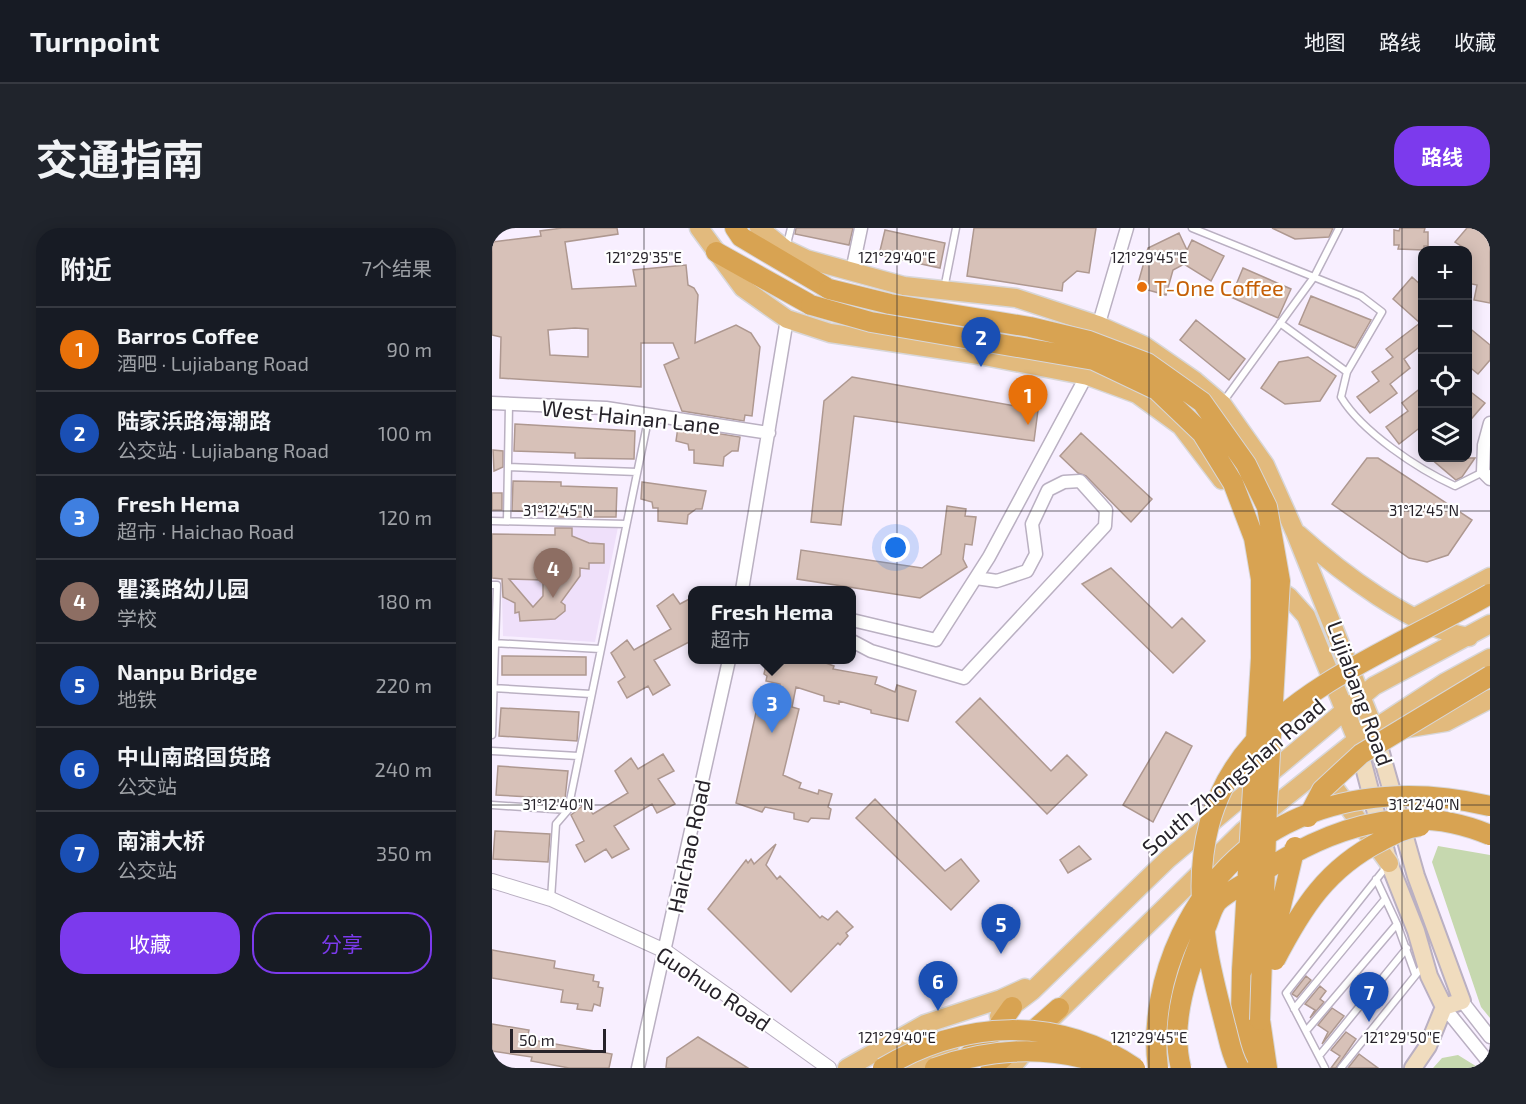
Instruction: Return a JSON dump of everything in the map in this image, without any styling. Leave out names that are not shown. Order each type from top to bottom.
[{"type":"highway","points":[[735,228],[741,237],[750,243],[829,289],[890,304],[1040,329],[1089,341],[1148,363],[1202,402],[1246,464],[1267,507],[1281,581],[1266,817],[1260,1020],[1267,1068]]},
{"type":"highway","points":[[716,252],[811,306],[871,322],[1094,360],[1157,390],[1202,433],[1233,483],[1254,538],[1261,579],[1261,658],[1242,970],[1241,1014],[1247,1068]]},
{"type":"highway","points":[[1239,1068],[1209,964],[1202,918],[1201,883],[1204,849],[1212,812],[1224,783],[1245,750],[1297,700],[1490,594]]},
{"type":"highway","points":[[1260,1020],[1269,954],[1296,841],[1322,790],[1361,754],[1490,676]]},
{"type":"highway","points":[[1158,1068],[1156,1051],[1160,998],[1173,954],[1189,918],[1236,858],[1264,837],[1296,818],[1330,806],[1367,798],[1409,794],[1456,798],[1490,806]]},
{"type":"highway","points":[[1260,1020],[1274,962],[1290,930],[1318,888],[1340,866],[1368,847],[1405,828],[1464,819],[1490,825]]},
{"type":"highway","points":[[1181,1068],[1177,1052],[1188,970],[1216,903],[1294,850],[1340,831],[1383,820],[1429,820],[1474,828],[1490,835]]},
{"type":"highway","points":[[955,1068],[990,1036],[1012,1007]]},
{"type":"highway","points":[[991,1068],[1059,1008]]},
{"type":"highway","points":[[883,1068],[908,1053],[945,1039],[988,1030],[1026,1030],[1075,1039],[1115,1055],[1135,1068]]},
{"type":"highway","points":[[935,1068],[992,1053],[1034,1051],[1076,1054],[1114,1068]]},
{"type":"main road","name":"Lujiabang Road","points":[[699,228],[743,288],[787,319],[830,333],[979,355],[1088,376],[1137,394],[1181,426],[1215,471],[1243,523],[1259,570],[1273,588],[1289,597],[1306,616],[1357,740],[1420,969],[1444,1007]]},
{"type":"main road","name":"Lujiabang Road","points":[[759,228],[785,249],[806,259],[904,286],[1016,298],[1098,324],[1143,345],[1195,381],[1222,404],[1265,465],[1363,696],[1416,876],[1462,1001]]},
{"type":"main road","points":[[1295,532],[1334,566],[1415,617],[1452,634],[1469,637]]},
{"type":"main road","points":[[1415,617],[1490,577]]},
{"type":"main road","name":"South Zhongshan Road","points":[[909,1068],[1012,1007],[1055,970],[1168,859],[1374,686],[1490,624]]},
{"type":"main road","points":[[1011,1068],[1059,1008],[1243,831],[1357,740],[1375,731],[1444,683],[1490,658]]},
{"type":"main road","points":[[1375,731],[1415,728],[1446,722],[1490,699]]},
{"type":"main road","points":[[1274,807],[1309,798],[1331,783],[1357,740]]},
{"type":"main road","points":[[1331,783],[1389,863]]},
{"type":"main road","name":"South Zhongshan Road","points":[[847,1068],[925,1024],[1001,999],[1055,970]]},
{"type":"main road","points":[[1413,1068],[1428,1046],[1444,1007],[1462,1001]]},
{"type":"street","points":[[852,272],[861,228]]},
{"type":"street","points":[[856,621],[936,640],[976,578],[1088,376],[1098,324],[1127,228]]},
{"type":"street","points":[[743,586],[787,319]]},
{"type":"street","name":"West Hainan Lane","points":[[492,403],[606,408],[769,433]]},
{"type":"street","points":[[1486,475],[1484,445],[1490,423]]},
{"type":"street","points":[[856,643],[871,651],[964,678],[1105,526],[1106,510],[1080,481],[1064,482],[1048,490],[1032,524],[1036,554],[1027,571],[997,581],[976,578]]},
{"type":"street","name":"Haichao Road","points":[[638,1068],[728,664]]},
{"type":"street","name":"Guohuo Road","points":[[492,881],[551,899],[665,951],[829,1068]]},
{"type":"street","name":"Lujiabang Road","points":[[1462,1001],[1490,1037]]},
{"type":"street","name":"Lujiabang Road","points":[[1444,1007],[1490,1064]]},
{"type":"lane","points":[[785,249],[791,228]]},
{"type":"lane","points":[[944,289],[956,228]]},
{"type":"lane","points":[[1192,228],[1361,296],[1383,312],[1347,372],[1341,398],[1350,413],[1422,471],[1455,486],[1486,475]]},
{"type":"lane","points":[[1222,404],[1314,277],[1339,228]]},
{"type":"lane","points":[[1280,323],[1347,372]]},
{"type":"lane","points":[[507,521],[509,404]]},
{"type":"lane","points":[[551,899],[556,824],[568,810],[649,415]]},
{"type":"lane","points":[[508,467],[637,471]]},
{"type":"lane","points":[[492,521],[626,524]]},
{"type":"lane","points":[[492,585],[497,585],[492,735]]},
{"type":"lane","points":[[494,643],[600,649]]},
{"type":"lane","points":[[493,688],[591,694]]},
{"type":"lane","points":[[492,751],[578,756]]},
{"type":"lane","points":[[492,805],[568,810]]},
{"type":"lane","points":[[1325,1068],[1286,993],[1389,863]]},
{"type":"lane","points":[[1341,1068],[1420,969],[1407,948],[1376,879]]},
{"type":"lane","points":[[1294,1008],[1385,899]]},
{"type":"lane","points":[[1306,1030],[1397,924]]},
{"type":"lane","points":[[1319,1056],[1407,948]]},
{"type":"shaded area","points":[[555,527],[618,527],[595,642],[503,636],[501,558],[553,560]]},
{"type":"green space","points":[[1438,846],[1490,855],[1490,1018],[1481,1007],[1432,862]]},
{"type":"green space","points":[[1458,1055],[1479,1068],[1433,1068],[1442,1058]]},
{"type":"building","points":[[562,228],[617,228],[618,234],[565,242],[572,289],[636,286],[633,270],[686,265],[688,285],[694,288],[698,295],[695,343],[736,325],[751,333],[760,347],[752,416],[745,415],[744,421],[682,411],[664,365],[679,358],[673,343],[641,343],[641,387],[500,378],[501,337],[492,335],[492,242],[541,236],[540,231]],"holes":[[[588,329],[588,357],[550,355],[548,330]]]},
{"type":"building","points":[[796,228],[853,228],[849,245],[795,234]]},
{"type":"building","points":[[974,228],[1096,228],[1089,273],[1077,271],[1063,283],[1062,291],[967,276]]},
{"type":"building","points":[[1272,228],[1333,228],[1329,237],[1295,239]]},
{"type":"building","points":[[1400,228],[1425,228],[1424,232],[1428,232],[1428,246],[1418,246],[1418,250],[1398,249],[1399,245],[1394,245],[1394,230],[1399,231]]},
{"type":"building","points":[[1467,228],[1487,228],[1490,231],[1490,303],[1474,300],[1477,285],[1472,284],[1472,246],[1461,246],[1455,242]]},
{"type":"building","points":[[885,230],[945,243],[940,268],[879,255]]},
{"type":"building","points":[[1179,233],[1187,250],[1192,240],[1224,256],[1211,281],[1184,264],[1173,270],[1166,295],[1137,287],[1148,248]]},
{"type":"building","points":[[1243,268],[1291,289],[1278,318],[1231,297]]},
{"type":"building","points":[[1412,277],[1418,282],[1418,321],[1393,299]]},
{"type":"building","points":[[1311,296],[1371,320],[1355,348],[1299,324]]},
{"type":"building","points":[[1196,320],[1245,359],[1229,380],[1180,340]]},
{"type":"building","points":[[1418,325],[1418,348],[1404,359],[1410,368],[1390,384],[1397,393],[1370,413],[1357,397],[1379,381],[1372,372],[1393,357],[1386,349]]},
{"type":"building","points":[[1472,330],[1490,345],[1490,360],[1478,374],[1472,369]]},
{"type":"building","points":[[1308,357],[1336,376],[1320,401],[1285,404],[1261,388],[1279,362]]},
{"type":"building","points":[[852,377],[1038,410],[1034,441],[854,416],[841,525],[811,522],[824,401]]},
{"type":"building","points":[[1418,390],[1418,429],[1399,444],[1386,427],[1408,411],[1402,403]]},
{"type":"building","points":[[1472,393],[1485,403],[1472,418]]},
{"type":"building","points":[[515,424],[635,431],[634,459],[575,458],[575,453],[514,451]]},
{"type":"building","points":[[678,427],[740,437],[738,451],[732,451],[724,457],[723,466],[694,463],[694,450],[689,450],[688,444],[676,441]]},
{"type":"building","points":[[1081,433],[1152,499],[1131,522],[1086,476],[1078,473],[1060,456]]},
{"type":"building","points":[[493,450],[503,451],[503,467],[494,471]]},
{"type":"building","points":[[1367,458],[1378,458],[1472,520],[1448,555],[1427,562],[1409,558],[1332,504]]},
{"type":"building","points":[[1472,458],[1475,458],[1462,477],[1456,480],[1435,462],[1472,462]]},
{"type":"building","points":[[513,481],[561,482],[561,486],[617,488],[616,517],[556,517],[556,512],[512,511]]},
{"type":"building","points":[[642,482],[706,491],[702,509],[696,509],[688,515],[687,524],[658,521],[658,508],[653,508],[652,502],[641,499]]},
{"type":"building","points":[[492,493],[502,493],[502,510],[492,510]]},
{"type":"building","points":[[947,506],[966,509],[965,516],[976,517],[972,545],[965,544],[963,559],[967,567],[920,598],[856,588],[856,586],[797,579],[801,550],[922,568],[941,554]]},
{"type":"building","points":[[555,528],[572,528],[572,536],[589,543],[604,544],[604,563],[589,563],[589,569],[580,568],[580,576],[561,602],[565,605],[565,611],[555,619],[520,621],[519,612],[515,613],[515,603],[503,597],[502,579],[492,578],[492,534],[555,535]],"holes":[[[509,579],[543,580],[543,596],[533,607]]]},
{"type":"building","points":[[1111,568],[1172,628],[1182,618],[1205,641],[1173,673],[1082,584]]},
{"type":"building","points":[[673,594],[680,604],[688,600],[688,643],[654,660],[670,685],[653,695],[648,686],[627,698],[618,682],[625,677],[611,653],[627,640],[634,650],[671,629],[657,606]]},
{"type":"building","points":[[502,656],[586,657],[586,675],[502,675]]},
{"type":"building","points":[[771,664],[828,664],[834,666],[833,669],[877,677],[875,684],[895,692],[897,685],[916,691],[908,721],[871,713],[871,710],[839,701],[839,704],[824,701],[824,696],[796,687],[792,707],[799,709],[783,775],[801,783],[799,788],[818,794],[819,790],[832,794],[828,807],[831,809],[829,819],[811,818],[808,822],[794,819],[794,813],[765,807],[762,812],[736,803],[759,699],[781,705],[780,684],[766,681],[767,676],[764,674],[766,665],[770,666]]},
{"type":"building","points":[[980,698],[1051,771],[1067,755],[1087,775],[1047,814],[956,722]]},
{"type":"building","points":[[501,708],[579,712],[577,741],[499,736]]},
{"type":"building","points":[[1166,732],[1192,746],[1153,822],[1123,805]]},
{"type":"building","points":[[663,754],[674,771],[658,779],[675,804],[657,813],[652,804],[614,826],[629,849],[612,858],[606,849],[585,862],[576,845],[584,841],[571,815],[585,804],[593,814],[628,793],[615,771],[631,758],[638,769]]},
{"type":"building","points":[[498,766],[568,771],[565,799],[496,795]]},
{"type":"building","points":[[875,799],[945,871],[961,859],[979,881],[951,910],[856,818]]},
{"type":"building","points":[[495,831],[550,834],[548,862],[493,859]]},
{"type":"building","points":[[776,844],[766,865],[777,879],[780,876],[820,918],[822,916],[828,920],[837,911],[853,927],[846,933],[848,936],[840,945],[838,943],[791,992],[708,909],[746,860],[748,863],[751,859],[754,864]]},
{"type":"building","points":[[1079,846],[1091,859],[1068,873],[1060,860]]},
{"type":"building","points":[[492,950],[555,961],[554,968],[594,975],[593,981],[599,982],[598,987],[603,988],[600,1006],[594,1004],[592,1011],[577,1009],[578,1004],[561,1002],[563,990],[492,978]]},
{"type":"building","points":[[1306,976],[1311,980],[1297,997],[1292,994]]},
{"type":"building","points":[[1320,986],[1326,991],[1320,999],[1324,1002],[1310,1018],[1315,1010],[1305,1004]]},
{"type":"building","points":[[1332,1008],[1344,1016],[1322,1044],[1328,1032],[1318,1025]]},
{"type":"building","points":[[492,1024],[529,1030],[527,1039],[612,1054],[609,1068],[569,1068],[531,1061],[532,1057],[492,1051]]},
{"type":"building","points":[[1346,1032],[1356,1039],[1336,1068],[1331,1068],[1340,1056],[1331,1050]]},
{"type":"building","points":[[698,1037],[748,1068],[666,1068],[667,1058]]},
{"type":"building","points":[[1359,1054],[1378,1068],[1348,1068]]},
{"type":"place","name":"T-One Coffee","points":[[1142,287]]},
{"type":"place","name":"陆家浜路海潮路","points":[[981,367]]},
{"type":"place","name":"Barros Coffee","points":[[1028,425]]},
{"type":"place","name":"瞿溪路幼儿园","points":[[553,598]]},
{"type":"place","name":"Fresh Hema","points":[[772,733]]},
{"type":"place","name":"Nanpu Bridge","points":[[1001,954]]},
{"type":"place","name":"中山南路国货路","points":[[938,1011]]},
{"type":"place","name":"南浦大桥","points":[[1369,1022]]}]
